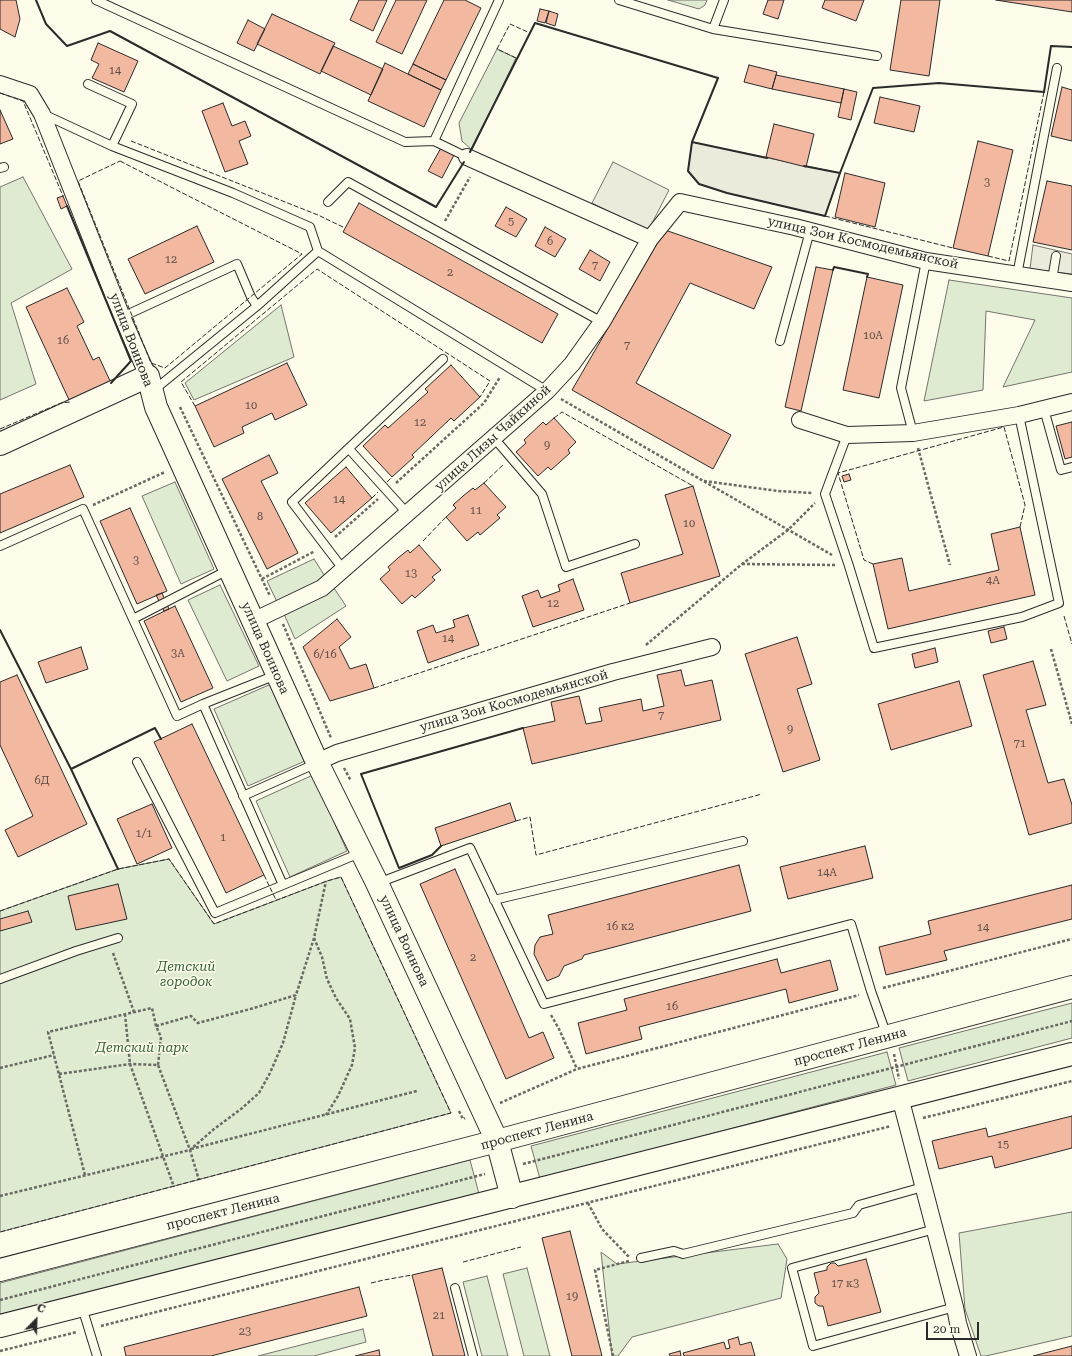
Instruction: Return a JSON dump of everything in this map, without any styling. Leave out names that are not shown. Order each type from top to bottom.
[{"type":"main road","points":[[0,444],[150,384]]},
{"type":"main road","name":"улица Воинова","points":[[150,384],[156,407],[317,762],[377,883],[497,1141],[512,1197]]},
{"type":"main road","name":"проспект Ленина","points":[[0,1270],[497,1141],[1072,987]]},
{"type":"main road","points":[[0,1326],[1072,1054]]},
{"type":"street","name":"улица Воинова","points":[[0,84],[30,94],[42,114],[150,384]]},
{"type":"street","points":[[473,160],[650,239]]},
{"type":"street","name":"улица Зои Космодемьянской","points":[[680,202],[810,231],[926,261],[1072,283]]},
{"type":"street","name":"улица Лизы Чайкиной","points":[[253,621],[322,588],[547,391],[572,364],[602,322],[650,239],[680,202]]},
{"type":"street","points":[[800,420],[847,435],[913,433],[1019,416],[1072,402]]},
{"type":"street","name":"улица Зои Космодемьянской","points":[[317,762],[337,753],[613,672],[712,647]]},
{"type":"street","points":[[900,1097],[955,1306],[958,1323],[968,1356]]},
{"type":"lane","points":[[96,0],[405,142],[434,141],[473,160]]},
{"type":"lane","points":[[434,141],[498,0]]},
{"type":"lane","points":[[619,0],[640,3],[714,29],[877,56]]},
{"type":"lane","points":[[714,29],[724,0]]},
{"type":"lane","points":[[1017,275],[1057,68]]},
{"type":"lane","points":[[88,84],[132,104],[112,146]]},
{"type":"lane","points":[[42,114],[112,146],[233,193],[310,228],[318,251],[547,391]]},
{"type":"lane","points":[[328,202],[348,182],[602,322]]},
{"type":"lane","points":[[780,341],[810,231]]},
{"type":"lane","points":[[150,384],[257,306],[318,251]]},
{"type":"lane","points":[[1052,280],[1056,256]]},
{"type":"lane","points":[[913,433],[901,388],[926,261]]},
{"type":"lane","points":[[122,317],[237,264],[251,297],[257,306]]},
{"type":"lane","points":[[343,569],[292,502],[443,359]]},
{"type":"lane","points":[[1044,409],[1061,470],[1072,467]]},
{"type":"lane","points":[[847,435],[825,494],[874,648],[1022,617],[1059,603],[1019,416]]},
{"type":"lane","points":[[494,438],[542,494],[566,567],[635,544]]},
{"type":"lane","points":[[349,448],[407,513]]},
{"type":"lane","points":[[0,546],[83,509],[177,716],[277,674]]},
{"type":"lane","points":[[133,619],[230,570]]},
{"type":"lane","points":[[203,704],[283,885]]},
{"type":"lane","points":[[137,762],[215,913],[362,852]]},
{"type":"lane","points":[[243,796],[317,762]]},
{"type":"lane","points":[[494,900],[743,841]]},
{"type":"lane","points":[[377,883],[470,848],[544,1004],[851,924],[871,991],[888,1037]]},
{"type":"lane","points":[[0,979],[76,951],[118,938]]},
{"type":"lane","points":[[641,1258],[674,1251],[683,1254],[853,1213],[859,1205],[924,1187]]},
{"type":"lane","points":[[935,1229],[792,1268],[813,1346],[955,1306]]},
{"type":"lane","points":[[455,1288],[473,1356]]},
{"type":"lane","points":[[81,1306],[96,1356]]},
{"type":"path","points":[[438,232],[473,160]]},
{"type":"path","points":[[547,391],[849,566]]},
{"type":"path","points":[[913,433],[950,565]]},
{"type":"path","points":[[83,509],[182,464]]},
{"type":"path","points":[[702,481],[778,491],[825,494]]},
{"type":"path","points":[[643,648],[698,603],[742,564],[788,530],[825,494]]},
{"type":"path","points":[[742,564],[849,566]]},
{"type":"path","points":[[1051,649],[1072,724]]},
{"type":"path","points":[[190,1150],[259,1093],[270,1073],[283,1044],[296,995],[314,938],[327,881]]},
{"type":"path","points":[[314,938],[322,957],[327,979],[336,998],[350,1019],[355,1048],[352,1066],[338,1096],[326,1114]]},
{"type":"path","points":[[463,1119],[577,1069],[1072,939]]},
{"type":"path","points":[[109,942],[134,1012]]},
{"type":"path","points":[[156,1026],[191,1016],[198,1023],[296,995]]},
{"type":"path","points":[[544,1004],[559,1029],[577,1069]]},
{"type":"path","points":[[85,1175],[48,1032],[152,1008],[156,1026],[161,1037],[158,1065],[190,1150],[199,1180]]},
{"type":"path","points":[[125,1014],[130,1064],[174,1187]]},
{"type":"path","points":[[0,1300],[1072,1021]]},
{"type":"path","points":[[888,1037],[897,1066],[900,1084],[900,1097]]},
{"type":"path","points":[[0,1068],[54,1054]]},
{"type":"path","points":[[59,1074],[130,1064],[158,1065]]},
{"type":"path","points":[[0,1351],[1072,1081]]},
{"type":"path","points":[[0,1196],[190,1150],[417,1091]]},
{"type":"path","points":[[588,1203],[602,1229],[632,1260],[595,1270],[613,1356]]},
{"type":"green space","points":[[668,0],[707,0],[705,5],[699,9]]},
{"type":"green space","points":[[497,49],[516,58],[472,150],[462,141],[459,123]]},
{"type":"green space","points":[[23,177],[72,269],[11,303],[36,384],[0,400],[0,187]]},
{"type":"green space","points":[[949,280],[1072,298],[1072,372],[1003,387],[1035,320],[986,311],[983,390],[924,401]]},
{"type":"green space","points":[[281,305],[294,357],[194,400],[185,383]]},
{"type":"green space","points":[[175,482],[214,569],[181,584],[142,496]]},
{"type":"green space","points":[[314,559],[326,578],[278,604],[267,581]]},
{"type":"green space","points":[[220,585],[259,666],[227,681],[188,600]]},
{"type":"green space","points":[[334,588],[346,606],[295,639],[284,614]]},
{"type":"green space","points":[[271,684],[305,761],[248,786],[214,709]]},
{"type":"green space","points":[[313,775],[347,851],[290,877],[256,801]]},
{"type":"green space","name":"Детский парк","points":[[169,859],[214,924],[341,877],[451,1113],[0,1232],[0,911],[118,869]]},
{"type":"green space","points":[[1072,1003],[1072,1038],[908,1081],[899,1048]]},
{"type":"green space","points":[[887,1052],[896,1085],[540,1179],[531,1146]]},
{"type":"green space","points":[[470,1160],[479,1194],[0,1319],[0,1283]]},
{"type":"green space","points":[[1072,1212],[1072,1336],[981,1356],[965,1309],[959,1233]]},
{"type":"green space","points":[[778,1244],[787,1259],[781,1298],[632,1337],[618,1356],[612,1356],[601,1252],[617,1264]]},
{"type":"green space","points":[[527,1268],[550,1356],[524,1356],[503,1274]]},
{"type":"green space","points":[[487,1276],[508,1356],[482,1356],[463,1282]]},
{"type":"green space","points":[[363,1329],[366,1342],[314,1356],[258,1356]]},
{"type":"shaded area","points":[[692,142],[840,173],[825,216],[727,193],[699,184],[688,171]]},
{"type":"shaded area","points":[[613,162],[669,190],[648,231],[592,203]]},
{"type":"shaded area","points":[[1033,245],[1072,254],[1072,274],[1030,269]]},
{"type":"building","points":[[0,0],[16,0],[20,19],[15,37],[0,29]]},
{"type":"building","points":[[359,0],[387,0],[373,31],[350,20]]},
{"type":"building","points":[[396,0],[427,0],[402,54],[376,42]]},
{"type":"building","points":[[444,0],[465,0],[481,8],[446,80],[413,64]]},
{"type":"building","points":[[768,0],[784,0],[778,19],[763,14]]},
{"type":"building","points":[[825,0],[864,0],[856,21],[822,8]]},
{"type":"building","points":[[901,0],[940,0],[929,76],[890,70]]},
{"type":"building","points":[[996,0],[1072,0],[1072,12]]},
{"type":"building","points":[[540,9],[549,11],[545,23],[537,21]]},
{"type":"building","points":[[549,11],[558,14],[555,26],[546,23]]},
{"type":"building","points":[[272,14],[335,43],[320,74],[257,44]]},
{"type":"building","points":[[248,20],[265,29],[254,51],[237,43]]},
{"type":"building","points":[[98,43],[138,61],[124,92],[92,78],[99,64],[91,60]]},
{"type":"building","points":[[333,46],[383,69],[371,95],[321,71]]},
{"type":"building","points":[[385,63],[441,90],[424,127],[368,101]]},
{"type":"building","points":[[413,64],[446,80],[441,90],[408,74]]},
{"type":"building","points":[[749,65],[777,72],[772,89],[744,82]]},
{"type":"building","points":[[776,75],[844,89],[841,103],[772,89]]},
{"type":"building","points":[[1062,87],[1072,90],[1072,141],[1051,136]]},
{"type":"building","points":[[844,89],[857,92],[851,120],[838,117]]},
{"type":"building","points":[[880,97],[920,106],[914,132],[874,123]]},
{"type":"building","points":[[223,103],[232,126],[245,121],[251,136],[239,141],[248,164],[225,172],[202,111]]},
{"type":"building","points":[[0,110],[13,139],[0,144]]},
{"type":"building","points":[[774,124],[814,134],[806,167],[766,157]]},
{"type":"building","points":[[978,141],[1013,150],[988,256],[953,248]]},
{"type":"building","points":[[441,148],[454,155],[442,178],[428,171]]},
{"type":"building","points":[[845,173],[885,183],[875,227],[835,217]]},
{"type":"building","points":[[1047,181],[1072,186],[1072,250],[1033,242]]},
{"type":"building","points":[[63,196],[67,206],[61,209],[57,198]]},
{"type":"building","points":[[359,203],[558,314],[542,343],[343,232]]},
{"type":"building","points":[[506,207],[527,219],[516,237],[495,226]]},
{"type":"building","points":[[197,226],[214,262],[145,294],[128,259]]},
{"type":"building","points":[[545,227],[566,239],[555,257],[535,246]]},
{"type":"building","points":[[665,230],[772,267],[754,309],[690,283],[636,383],[731,435],[713,469],[572,390]]},
{"type":"building","points":[[590,250],[610,262],[600,281],[579,269]]},
{"type":"building","points":[[816,267],[833,270],[801,411],[785,407]]},
{"type":"building","points":[[867,277],[903,285],[879,398],[843,390]]},
{"type":"building","points":[[67,288],[84,322],[77,326],[93,360],[99,357],[111,383],[70,402],[26,307]]},
{"type":"building","points":[[287,363],[307,405],[275,420],[272,413],[242,427],[244,433],[214,447],[195,406]]},
{"type":"building","points":[[451,365],[480,397],[454,421],[451,418],[412,455],[414,457],[392,477],[363,446],[385,425],[388,428],[428,392],[425,389]]},
{"type":"building","points":[[554,418],[576,442],[568,450],[570,453],[551,470],[548,467],[538,476],[516,452],[526,443],[524,440],[543,422],[546,425]]},
{"type":"building","points":[[1072,422],[1072,457],[1065,459],[1056,426]]},
{"type":"building","points":[[269,455],[278,473],[261,481],[298,553],[267,569],[222,479]]},
{"type":"building","points":[[70,465],[84,497],[0,533],[0,494]]},
{"type":"building","points":[[346,467],[372,498],[331,533],[305,503]]},
{"type":"building","points":[[849,474],[851,480],[844,482],[842,476]]},
{"type":"building","points":[[484,483],[506,507],[497,515],[500,518],[480,535],[478,532],[467,541],[446,517],[456,508],[453,505],[463,496],[473,488],[475,490]]},
{"type":"building","points":[[693,486],[720,576],[630,603],[621,573],[683,554],[665,495]]},
{"type":"building","points":[[130,508],[167,591],[137,604],[100,521]]},
{"type":"building","points":[[1020,527],[1035,595],[888,629],[873,564],[902,558],[909,591],[999,570],[991,534]]},
{"type":"building","points":[[419,545],[441,570],[432,577],[435,580],[415,598],[412,595],[402,604],[380,579],[390,570],[388,567],[398,558],[408,550],[410,553]]},
{"type":"building","points":[[573,579],[584,610],[533,627],[522,596],[538,590],[541,598],[560,591],[558,585]]},
{"type":"building","points":[[162,593],[169,609],[164,611],[156,595]]},
{"type":"building","points":[[175,606],[213,688],[181,702],[144,621]]},
{"type":"building","points":[[468,615],[479,645],[428,663],[417,631],[433,625],[436,633],[455,627],[453,620]]},
{"type":"building","points":[[337,619],[351,637],[339,647],[350,669],[366,664],[374,688],[330,701],[303,647]]},
{"type":"building","points":[[1004,627],[1007,639],[991,643],[988,631]]},
{"type":"building","points":[[797,637],[812,684],[797,689],[820,760],[783,772],[745,654]]},
{"type":"building","points":[[81,647],[88,669],[46,683],[38,662]]},
{"type":"building","points":[[935,648],[938,662],[915,668],[912,654]]},
{"type":"building","points":[[1033,661],[1046,705],[1026,710],[1048,783],[1064,779],[1072,805],[1072,823],[1029,835],[983,675]]},
{"type":"building","points":[[681,670],[685,686],[712,680],[721,720],[532,764],[523,728],[555,721],[551,702],[579,696],[586,724],[602,721],[599,708],[641,699],[643,711],[664,706],[657,675]]},
{"type":"building","points":[[17,675],[87,824],[18,857],[5,830],[33,816],[0,745],[0,682]]},
{"type":"building","points":[[959,681],[972,726],[891,750],[878,704]]},
{"type":"building","points":[[192,724],[264,875],[226,893],[154,742]]},
{"type":"building","points":[[510,803],[516,821],[441,846],[435,828]]},
{"type":"building","points":[[152,804],[172,848],[137,864],[117,819]]},
{"type":"building","points":[[865,846],[873,878],[788,899],[780,867]]},
{"type":"building","points":[[739,865],[751,911],[584,955],[582,959],[564,966],[559,976],[547,981],[534,954],[535,945],[540,937],[553,934],[548,915]]},
{"type":"building","points":[[455,869],[529,1038],[543,1032],[554,1058],[506,1079],[420,884]]},
{"type":"building","points":[[118,884],[127,919],[76,930],[68,896]]},
{"type":"building","points":[[1072,885],[1072,919],[944,951],[947,960],[886,975],[879,947],[931,934],[928,921]]},
{"type":"building","points":[[28,911],[32,922],[0,931],[0,919]]},
{"type":"building","points":[[777,959],[781,973],[830,960],[838,990],[789,1003],[786,989],[639,1027],[642,1039],[586,1054],[578,1023],[627,1010],[624,999]]},
{"type":"building","points":[[1072,1116],[1072,1148],[995,1168],[992,1156],[939,1169],[932,1141],[986,1128],[988,1137]]},
{"type":"building","points":[[570,1231],[602,1356],[572,1356],[542,1238]]},
{"type":"building","points":[[866,1259],[881,1312],[828,1326],[823,1306],[819,1306],[815,1303],[815,1297],[819,1293],[814,1273],[827,1270],[827,1267],[831,1263],[835,1263],[838,1266]]},
{"type":"building","points":[[442,1268],[465,1356],[433,1356],[412,1275]]},
{"type":"building","points":[[359,1287],[367,1316],[211,1356],[126,1356],[124,1347]]},
{"type":"building","points":[[738,1337],[740,1345],[751,1342],[755,1356],[684,1356],[683,1353],[724,1342],[726,1349],[730,1348],[728,1340]]},
{"type":"building","points":[[1072,1346],[1072,1356],[1033,1356]]},
{"type":"building","points":[[379,1350],[380,1356],[355,1356]]},
{"type":"building","points":[[680,1351],[681,1356],[670,1356],[669,1354]]},
{"type":"fence","points":[[516,58],[497,49],[510,24],[530,33]]},
{"type":"fence","points":[[988,256],[1009,261],[1044,92]]},
{"type":"fence","points":[[0,93],[23,101],[63,196]]},
{"type":"fence","points":[[131,141],[318,215],[345,228]]},
{"type":"fence","points":[[120,161],[302,254],[165,368],[151,363],[78,181],[120,161]]},
{"type":"fence","points":[[825,216],[953,248]]},
{"type":"fence","points":[[195,406],[181,382],[317,269],[490,381],[480,397]]},
{"type":"fence","points":[[0,429],[61,403],[70,402]]},
{"type":"fence","points":[[554,418],[562,412],[693,486]]},
{"type":"fence","points":[[873,564],[864,560],[838,473],[1004,427],[1025,505],[1020,527]]},
{"type":"fence","points":[[484,483],[504,464]]},
{"type":"fence","points":[[387,482],[392,477]]},
{"type":"fence","points":[[372,498],[378,492]]},
{"type":"fence","points":[[423,541],[446,517]]},
{"type":"fence","points":[[374,688],[630,603]]},
{"type":"fence","points":[[1064,616],[1072,644]]},
{"type":"fence","points":[[516,821],[530,817],[536,855],[762,794]]},
{"type":"fence","points":[[0,911],[118,869],[169,859],[214,924],[341,877],[451,1113],[0,1232]]},
{"type":"fence","points":[[264,875],[276,900]]},
{"type":"fence","points":[[463,1262],[521,1247]]},
{"type":"fence","points":[[371,1283],[412,1275]]},
{"type":"wall","points":[[36,0],[46,24],[67,46],[110,31],[436,207],[464,162]]},
{"type":"wall","points":[[470,152],[535,23],[718,78],[692,142],[767,158]]},
{"type":"wall","points":[[804,166],[840,173],[873,88],[939,83],[1044,92],[1051,46],[1072,47]]},
{"type":"wall","points":[[692,142],[688,171],[699,184],[727,193],[825,216],[840,173]]},
{"type":"wall","points":[[67,206],[131,361],[111,383]]},
{"type":"wall","points":[[833,270],[834,267],[868,274],[867,277]]},
{"type":"wall","points":[[0,630],[71,769],[118,869]]},
{"type":"wall","points":[[71,769],[155,728],[161,739]]},
{"type":"wall","points":[[441,846],[432,855],[399,868],[361,774],[523,728]]},
{"type":"park label","name":"Детский городок","points":[[186,974]]}]
